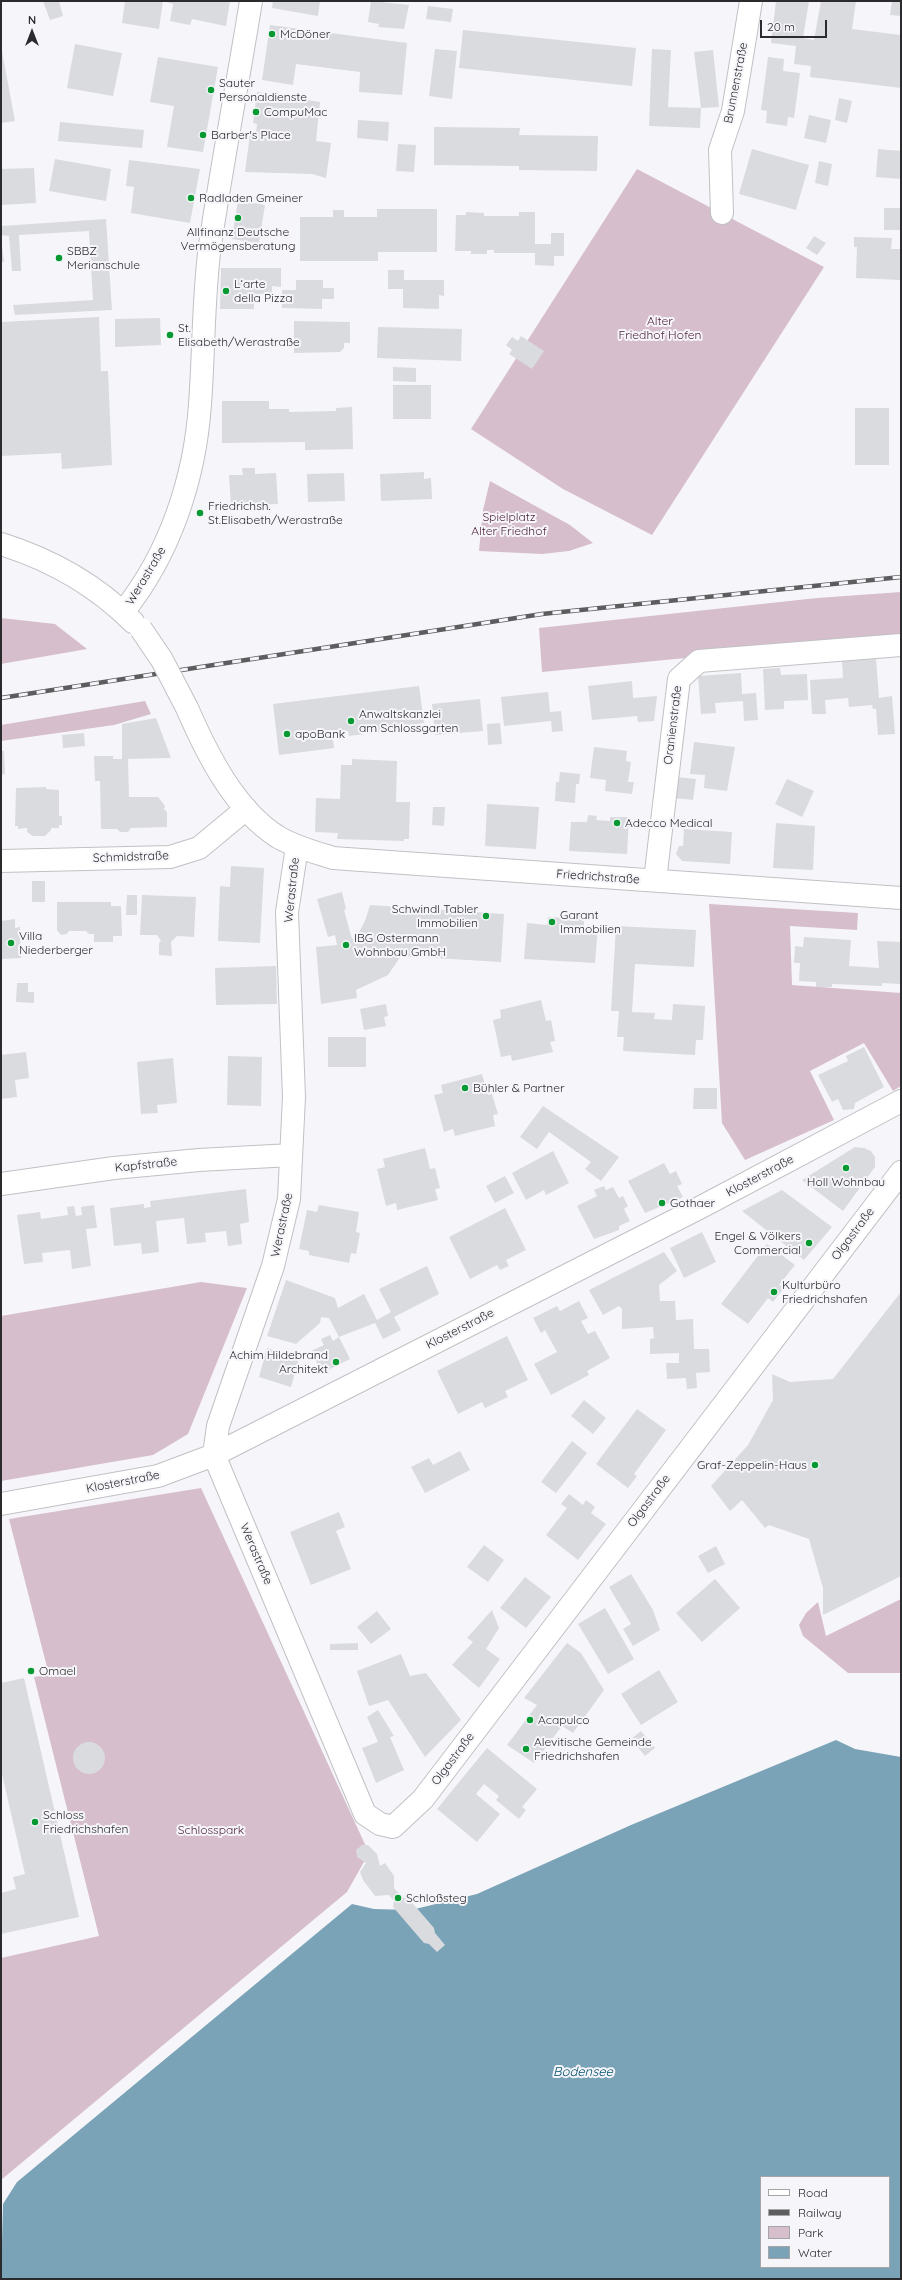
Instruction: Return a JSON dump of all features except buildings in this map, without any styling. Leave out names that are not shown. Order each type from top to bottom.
[{"type":"street","name":"Werastraße","points":[[251,1],[210,246],[203,334],[200,404],[193,458],[178,510],[166,540],[153,567],[123,612],[141,630],[162,660],[215,765],[246,808],[273,833],[297,847],[287,912],[294,1097],[289,1199],[273,1266],[218,1426],[214,1455],[365,1814],[380,1824],[393,1826]]},
{"type":"street","name":"Brunnenstraße","points":[[722,213],[720,150],[733,111],[751,1]]},
{"type":"street","points":[[1,544],[30,553],[59,566],[83,580],[123,612]]},
{"type":"street","name":"Oranienstraße","points":[[656,873],[679,679],[694,665],[699,661],[901,645]]},
{"type":"street","name":"Schmidstraße","points":[[1,861],[170,857],[198,848],[246,808]]},
{"type":"street","name":"Friedrichstraße","points":[[297,847],[333,858],[656,873],[901,898]]},
{"type":"street","name":"Klosterstraße","points":[[1,1504],[158,1476],[214,1455],[703,1206],[901,1101]]},
{"type":"street","name":"Kapfstraße","points":[[1,1184],[114,1168],[199,1160],[291,1155]]},
{"type":"street","name":"Olgastraße","points":[[393,1826],[423,1799],[901,1172]]},
{"type":"green space","name":"Alter Friedhof Hofen","points":[[637,169],[824,267],[652,535],[563,489],[471,429]]},
{"type":"green space","name":"Spielplatz Alter Friedhof","points":[[490,481],[570,525],[593,543],[569,551],[542,554],[479,551],[483,510]]},
{"type":"green space","points":[[901,592],[901,637],[542,672],[539,628],[817,598]]},
{"type":"green space","points":[[1,618],[55,624],[87,649],[1,664]]},
{"type":"green space","points":[[145,701],[151,714],[114,725],[1,741],[1,725]]},
{"type":"green space","points":[[709,904],[858,913],[857,930],[790,926],[792,985],[901,993],[901,1086],[893,1091],[864,1043],[810,1071],[834,1120],[745,1160],[722,1123]]},
{"type":"green space","points":[[201,1282],[247,1288],[188,1434],[153,1455],[1,1481],[1,1316]]},
{"type":"green space","name":"Schlosspark","points":[[201,1488],[369,1853],[347,1892],[1,2180],[1,1958],[99,1936],[34,1677],[49,1675],[9,1519]]},
{"type":"green space","points":[[901,1599],[901,1673],[848,1673],[803,1636],[799,1625],[806,1613],[818,1602],[826,1636]]},
{"type":"water","name":"Bodensee","points":[[836,1740],[855,1749],[901,1757],[901,2279],[1,2279],[3,2204],[17,2182],[352,1904],[374,1909],[411,1910],[477,1894],[631,1825]]},
{"type":"railway","points":[[1,698],[542,614],[901,577]]},
{"type":"place","name":"McDöner","points":[[272,34]]},
{"type":"place","name":"Sauter Personaldienste","points":[[211,90]]},
{"type":"place","name":"CompuMac","points":[[256,112]]},
{"type":"place","name":"Barber's Place","points":[[203,135]]},
{"type":"place","name":"Radladen Gmeiner","points":[[191,198]]},
{"type":"place","name":"Allfinanz Deutsche Vermögensberatung","points":[[238,218]]},
{"type":"place","name":"SBBZ Merianschule","points":[[59,258]]},
{"type":"place","name":"L‘arte della Pizza","points":[[226,291]]},
{"type":"place","name":"St. Elisabeth/Werastraße","points":[[170,335]]},
{"type":"place","name":"Friedrichsh. St.Elisabeth/Werastraße","points":[[200,513]]},
{"type":"place","name":"Anwaltskanzlei am Schlossgarten","points":[[351,721]]},
{"type":"place","name":"apoBank","points":[[287,734]]},
{"type":"place","name":"Adecco Medical","points":[[617,823]]},
{"type":"place","name":"Schwindl Tabler Immobilien","points":[[486,916]]},
{"type":"place","name":"Garant Immobilien","points":[[552,922]]},
{"type":"place","name":"Villa Niederberger","points":[[11,943]]},
{"type":"place","name":"IBG Ostermann Wohnbau GmbH","points":[[346,945]]},
{"type":"place","name":"Bühler & Partner","points":[[465,1088]]},
{"type":"place","name":"Holl Wohnbau","points":[[846,1168]]},
{"type":"place","name":"Gothaer","points":[[662,1203]]},
{"type":"place","name":"Engel & Völkers Commercial","points":[[809,1243]]},
{"type":"place","name":"Kulturbüro Friedrichshafen","points":[[774,1292]]},
{"type":"place","name":"Achim Hildebrand Architekt","points":[[336,1362]]},
{"type":"place","name":"Graf-Zeppelin-Haus","points":[[815,1465]]},
{"type":"place","name":"Omael","points":[[31,1671]]},
{"type":"place","name":"Acapulco","points":[[530,1720]]},
{"type":"place","name":"Alevitische Gemeinde Friedrichshafen","points":[[526,1749]]},
{"type":"place","name":"Schloss Friedrichshafen","points":[[35,1822]]},
{"type":"place","name":"Schloßsteg","points":[[398,1898]]}]
